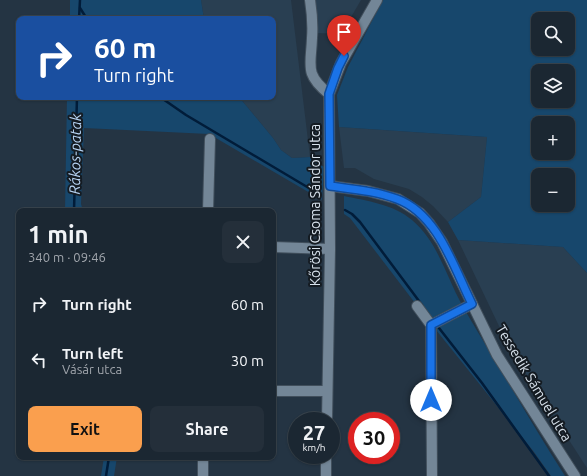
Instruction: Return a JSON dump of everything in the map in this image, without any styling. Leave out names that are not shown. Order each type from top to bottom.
[{"type":"street","points":[[310,0],[313,27],[310,68],[318,84],[329,94]]},
{"type":"street","name":"Kőrösi Csoma Sándor utca","points":[[327,412],[330,249],[329,94],[341,63],[377,0]]},
{"type":"street","points":[[208,208],[210,139]]},
{"type":"street","name":"Tessedik Sámuel utca","points":[[330,186],[368,191],[389,196],[404,202],[420,213],[429,223],[442,242],[497,354],[574,476]]},
{"type":"street","points":[[276,247],[330,249]]},
{"type":"street","points":[[431,325],[472,304]]},
{"type":"street","points":[[416,306],[431,325],[432,476]]},
{"type":"street","points":[[276,392],[327,391]]},
{"type":"street","points":[[203,460],[203,476]]},
{"type":"street","points":[[326,464],[326,476]]},
{"type":"shaded area","points":[[70,0],[201,0],[204,16],[70,16]]},
{"type":"shaded area","points":[[201,0],[291,0],[310,157],[292,158],[281,150],[241,100],[276,100],[276,16],[204,16]]},
{"type":"shaded area","points":[[313,0],[361,0],[341,34],[317,33]]},
{"type":"shaded area","points":[[383,0],[587,0],[587,273],[563,247],[458,240],[448,222],[481,197],[487,137],[339,127],[337,95],[348,67]]},
{"type":"shaded area","points":[[67,100],[241,100],[281,150],[292,158],[310,157],[324,167],[322,200],[209,134],[84,128],[81,204],[82,208],[65,208]]},
{"type":"shaded area","points":[[339,127],[487,137],[481,197],[448,222],[433,206],[409,189],[374,179],[355,168],[344,168]]},
{"type":"shaded area","points":[[344,196],[380,204],[397,210],[412,220],[429,238],[441,260],[456,294],[565,476],[551,476],[534,452],[428,320],[350,218],[344,214]]},
{"type":"shaded area","points":[[458,240],[563,247],[587,273],[587,468],[518,361],[499,326]]},
{"type":"shaded area","points":[[104,460],[117,460],[114,476],[101,476]]},
{"type":"waterway","name":"Rákos-patak","points":[[79,16],[80,0]]},
{"type":"waterway","points":[[80,8],[85,16]]},
{"type":"waterway","name":"Rákos-patak","points":[[74,208],[77,100]]},
{"type":"waterway","points":[[164,100],[186,115],[319,194]]},
{"type":"waterway","points":[[345,210],[352,214],[360,222],[422,305]]},
{"type":"waterway","points":[[439,328],[482,383],[549,476]]},
{"type":"waterway","name":"Rákos-patak","points":[[106,476],[109,460]]},
{"type":"route","points":[[344,56],[329,94],[330,186],[368,191],[389,196],[404,202],[420,213],[442,242],[472,304],[431,325],[431,400]]}]
